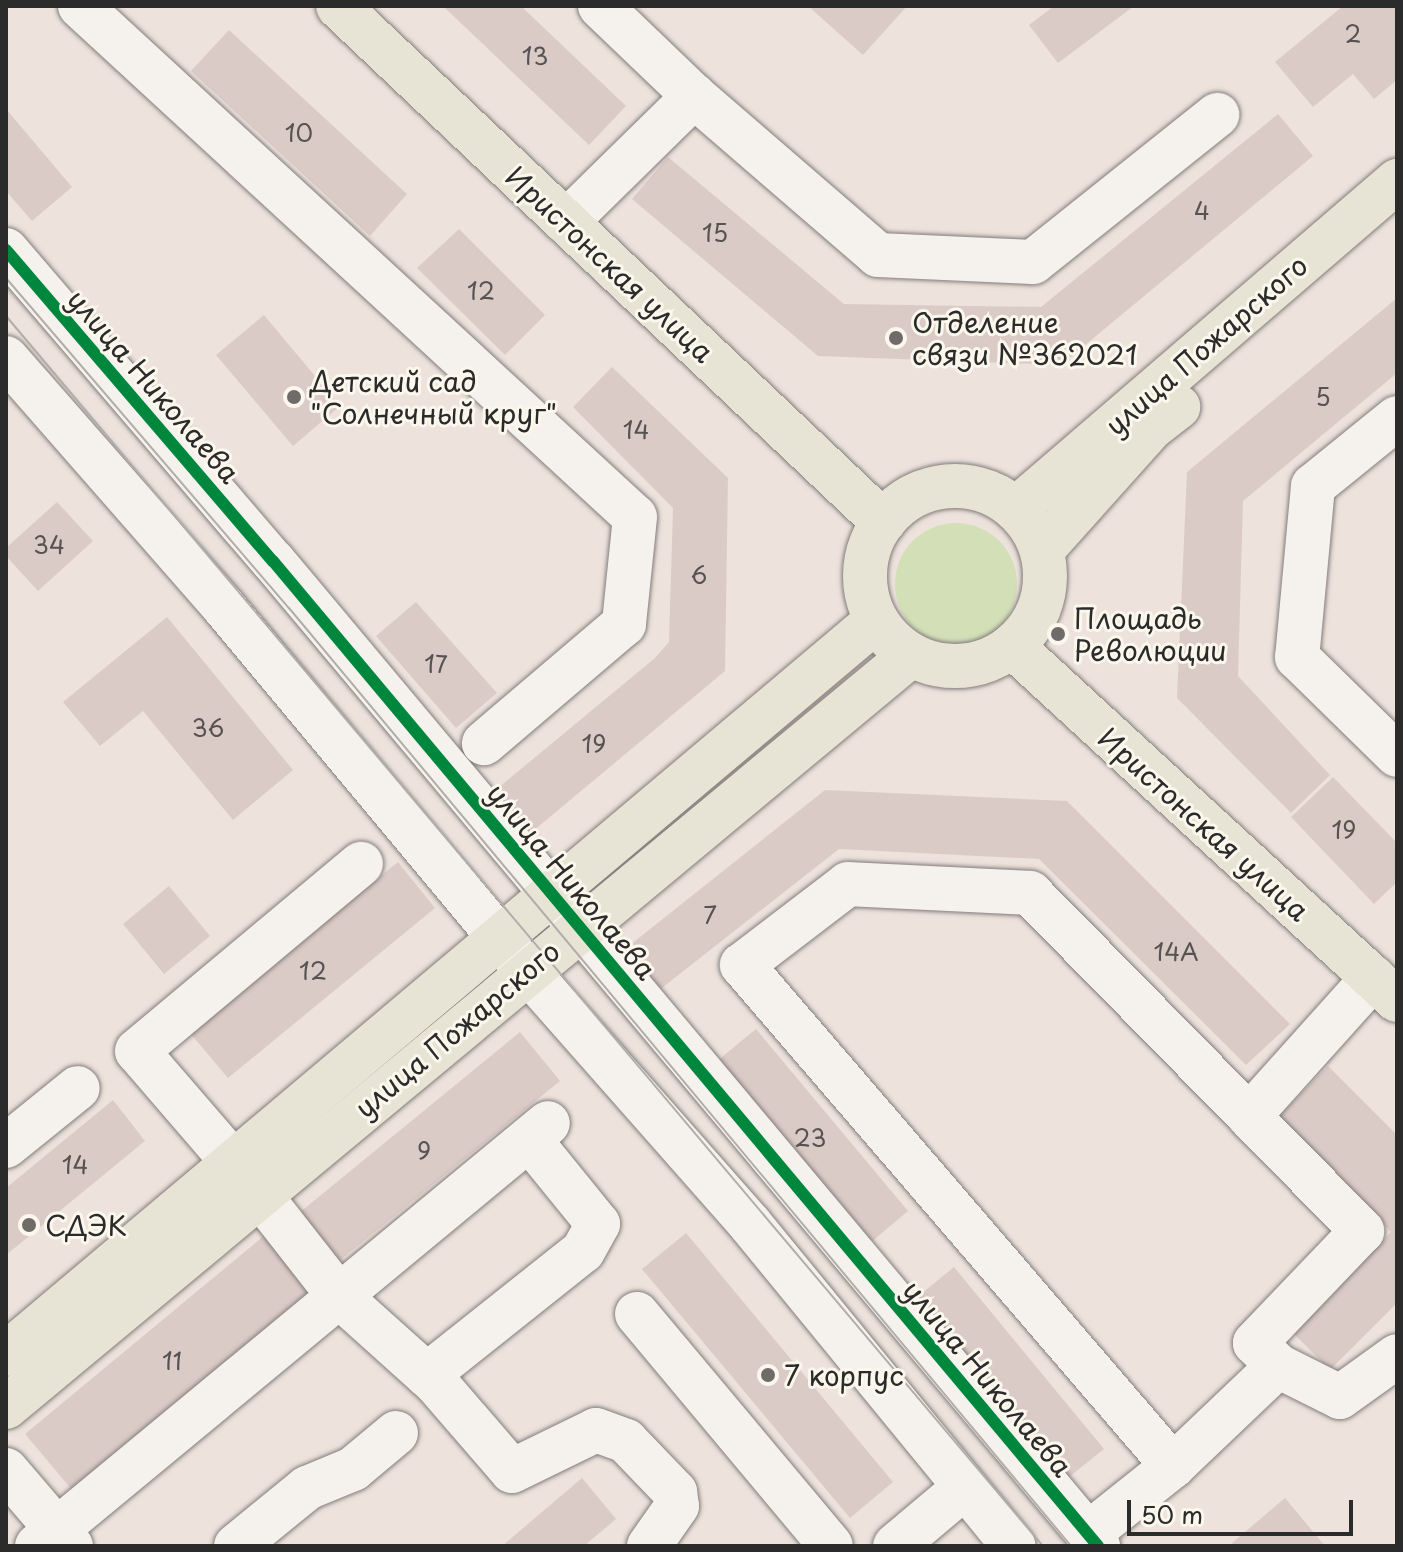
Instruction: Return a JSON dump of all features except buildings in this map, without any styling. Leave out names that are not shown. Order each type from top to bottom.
[{"type":"main road","name":"Иристонская улица","points":[[345,8],[883,522]]},
{"type":"main road","name":"улица Пожарского","points":[[1016,509],[1397,181]]},
{"type":"main road","name":"улица Пожарского","points":[[1042,550],[1150,429],[1397,221]]},
{"type":"main road","points":[[961,486],[990,493],[1016,509],[1031,528],[1042,550],[1045,585],[1034,619],[1012,646],[989,660],[962,666],[936,665],[911,655],[891,641],[876,621],[867,597],[864,571],[870,545],[883,522],[904,501],[932,489],[961,486]]},
{"type":"main road","name":"улица Пожарского","points":[[566,912],[876,621]]},
{"type":"main road","name":"Иристонская улица","points":[[1012,646],[1385,989]]},
{"type":"main road","name":"улица Пожарского","points":[[6,1354],[246,1177],[566,912],[911,655]]},
{"type":"main road","name":"улица Пожарского","points":[[6,1407],[246,1177]]},
{"type":"street","points":[[80,6],[635,517],[624,624],[484,743]]},
{"type":"street","points":[[600,6],[694,96],[878,255],[1033,262],[1217,115]]},
{"type":"street","points":[[566,222],[694,96]]},
{"type":"street","name":"улица Николаева","points":[[6,250],[273,561],[1093,1540]]},
{"type":"street","points":[[6,358],[224,607],[514,955],[750,1224],[1014,1546]]},
{"type":"street","points":[[1397,418],[1313,486],[1297,657],[1397,755]]},
{"type":"street","points":[[224,607],[273,561]]},
{"type":"street","points":[[361,864],[137,1051],[246,1177],[339,1296],[427,1375],[512,1471],[596,1430],[626,1441],[675,1492],[677,1506],[649,1546]]},
{"type":"street","points":[[1173,1466],[742,965],[848,884],[1030,893],[1362,1231],[1255,1343],[1278,1366],[1340,1397],[1397,1356]]},
{"type":"street","points":[[1249,1116],[1385,989]]},
{"type":"street","points":[[6,1146],[78,1088]]},
{"type":"street","points":[[6,1470],[55,1541],[339,1296],[538,1131],[598,1224],[583,1251],[427,1375]]},
{"type":"street","points":[[637,1314],[831,1546]]},
{"type":"street","points":[[1093,1540],[1278,1366]]},
{"type":"street","points":[[236,1546],[307,1488],[353,1469],[396,1433]]},
{"type":"street","points":[[895,1546],[952,1498]]},
{"type":"green space","points":[[956,523],[979,528],[999,541],[1012,561],[1017,584],[1012,607],[999,627],[979,640],[956,645],[933,640],[913,627],[900,607],[895,584],[900,561],[913,541],[933,528]]},
{"type":"tram line","points":[[6,278],[289,608],[1071,1546]]},
{"type":"tram line","points":[[6,316],[1043,1546]]},
{"type":"cycle path","points":[[6,250],[273,561],[1098,1546]]},
{"type":"place","name":"Отделение связи №362021","points":[[896,338]]},
{"type":"place","name":"Детский сад \"Солнечный круг\"","points":[[294,397]]},
{"type":"place","name":"Площадь Революции","points":[[1058,634]]},
{"type":"place","name":"СДЭК","points":[[29,1225]]},
{"type":"place","name":"7 корпус","points":[[768,1375]]}]
